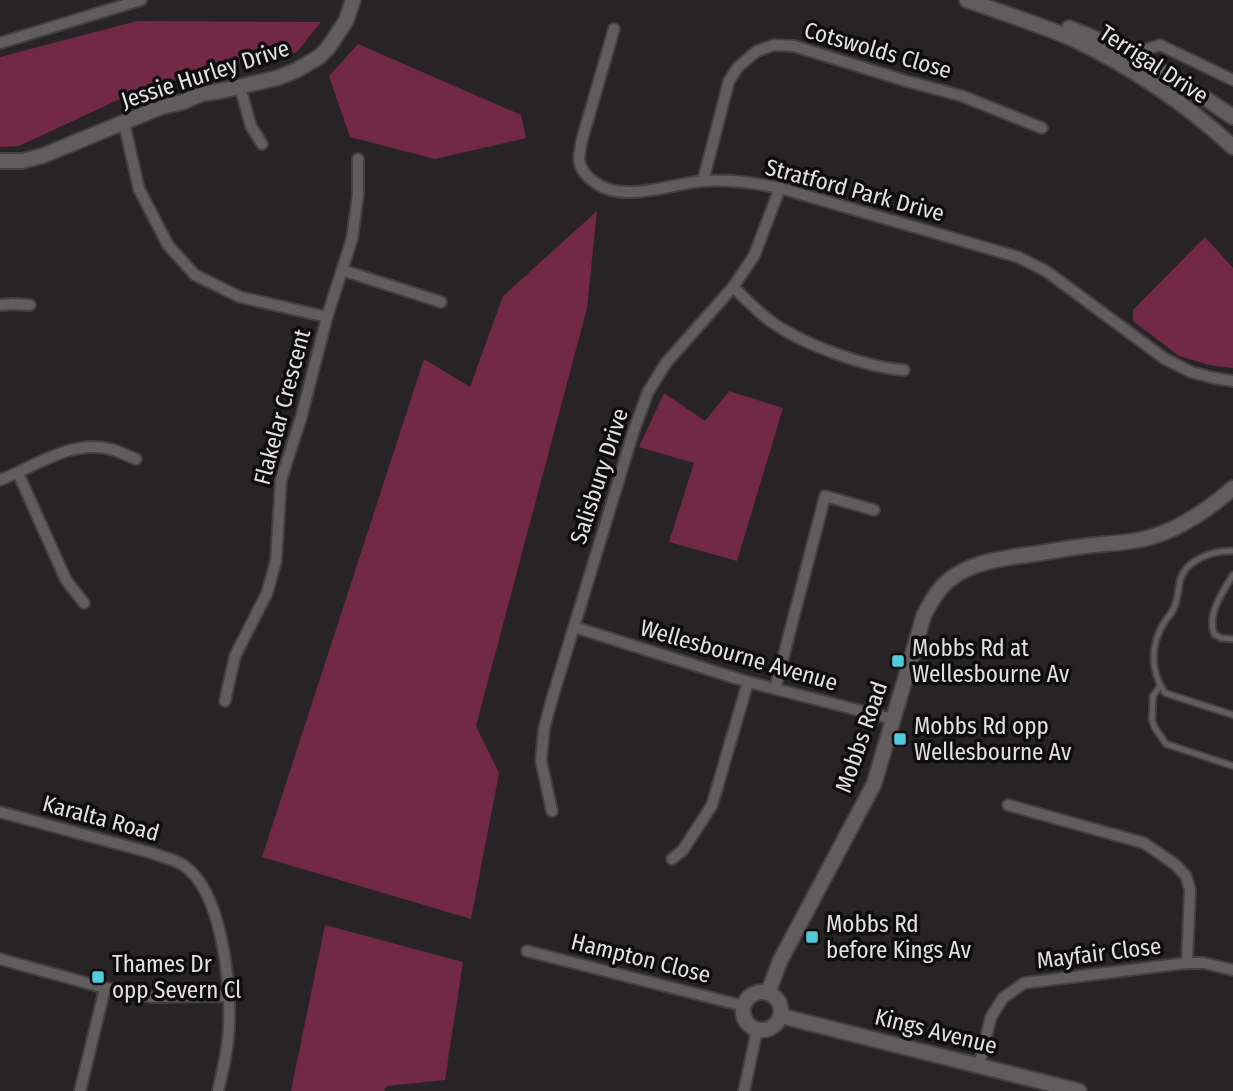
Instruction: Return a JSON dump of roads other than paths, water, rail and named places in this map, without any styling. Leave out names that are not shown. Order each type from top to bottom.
[{"type":"street","points":[[0,43],[141,0]]},
{"type":"street","name":"Jessie Hurley Drive","points":[[0,161],[22,161],[42,156],[161,107],[201,94],[284,76],[307,65],[328,48],[342,29],[353,0]]},
{"type":"street","name":"Terrigal Drive","points":[[967,0],[1098,51],[1174,100],[1233,147]]},
{"type":"street","name":"Terrigal Drive","points":[[991,0],[1084,34],[1129,54],[1185,85],[1233,117]]},
{"type":"street","name":"Stratford Park Drive","points":[[614,29],[581,143],[579,161],[586,176],[598,186],[621,191],[645,191],[703,181],[742,181],[780,188],[1018,257],[1046,271],[1165,359],[1191,372],[1233,381]]},
{"type":"street","name":"Cotswolds Close","points":[[703,181],[729,81],[738,67],[757,51],[774,45],[794,46],[962,96],[1042,128]]},
{"type":"street","points":[[1129,54],[1160,46],[1233,80]]},
{"type":"street","name":"Terrigal Drive","points":[[1173,79],[1181,90],[1233,127]]},
{"type":"street","points":[[240,87],[251,126],[262,144]]},
{"type":"street","points":[[124,123],[139,189],[168,245],[195,275],[240,298],[327,317]]},
{"type":"street","name":"Flakelar Crescent","points":[[225,702],[235,656],[267,593],[276,561],[281,480],[352,239],[358,195],[358,159]]},
{"type":"street","name":"Salisbury Drive","points":[[552,811],[541,761],[544,729],[634,430],[648,392],[666,363],[733,287],[754,256],[780,188]]},
{"type":"street","points":[[342,270],[441,302]]},
{"type":"street","points":[[733,287],[769,320],[789,333],[889,369],[904,370]]},
{"type":"street","points":[[0,305],[30,305]]},
{"type":"street","points":[[0,480],[53,456],[86,446],[110,448],[136,459]]},
{"type":"street","points":[[18,473],[66,580],[84,603]]},
{"type":"street","name":"Mobbs Road","points":[[768,993],[780,961],[869,795],[924,615],[939,590],[960,572],[995,560],[1094,545],[1113,545],[1153,537],[1195,517],[1233,488]]},
{"type":"street","points":[[775,689],[825,496],[874,510]]},
{"type":"street","name":"Wellesbourne Avenue","points":[[574,627],[748,682],[893,719]]},
{"type":"street","points":[[672,859],[683,850],[712,805],[748,682]]},
{"type":"street","points":[[1008,805],[1144,843],[1176,865],[1186,876],[1191,890],[1187,963]]},
{"type":"street","name":"Karalta Road","points":[[0,812],[152,853],[189,870],[207,895],[215,914],[224,948],[228,996]]},
{"type":"street","name":"Hampton Close","points":[[527,951],[744,1006]]},
{"type":"street","points":[[0,959],[150,997],[228,996],[228,1036],[218,1091]]},
{"type":"street","name":"Mayfair Close","points":[[979,1065],[991,1017],[1003,998],[1024,984],[1187,963],[1204,963],[1233,970]]},
{"type":"street","points":[[80,1091],[106,988]]},
{"type":"street","points":[[756,993],[768,993],[778,999],[781,1016],[769,1029],[757,1030],[747,1023],[744,1006],[756,993]]},
{"type":"street","name":"Kings Avenue","points":[[781,1016],[1079,1091]]},
{"type":"street","points":[[744,1091],[757,1030]]},
{"type":"lane","points":[[1233,551],[1202,557],[1187,566],[1174,609],[1164,622],[1154,648],[1153,665],[1165,693],[1233,715]]},
{"type":"lane","points":[[1233,575],[1216,607],[1212,624],[1214,634],[1233,639]]},
{"type":"lane","points":[[1160,686],[1153,696],[1152,720],[1166,744],[1233,766]]},
{"type":"place","name":"Mobbs Rd at Wellesbourne Av","points":[[898,661]]},
{"type":"place","name":"Mobbs Rd opp Wellesbourne Av","points":[[900,739]]},
{"type":"place","name":"Mobbs Rd before Kings Av","points":[[812,937]]},
{"type":"place","name":"Thames Dr opp Severn Cl","points":[[98,977]]}]
